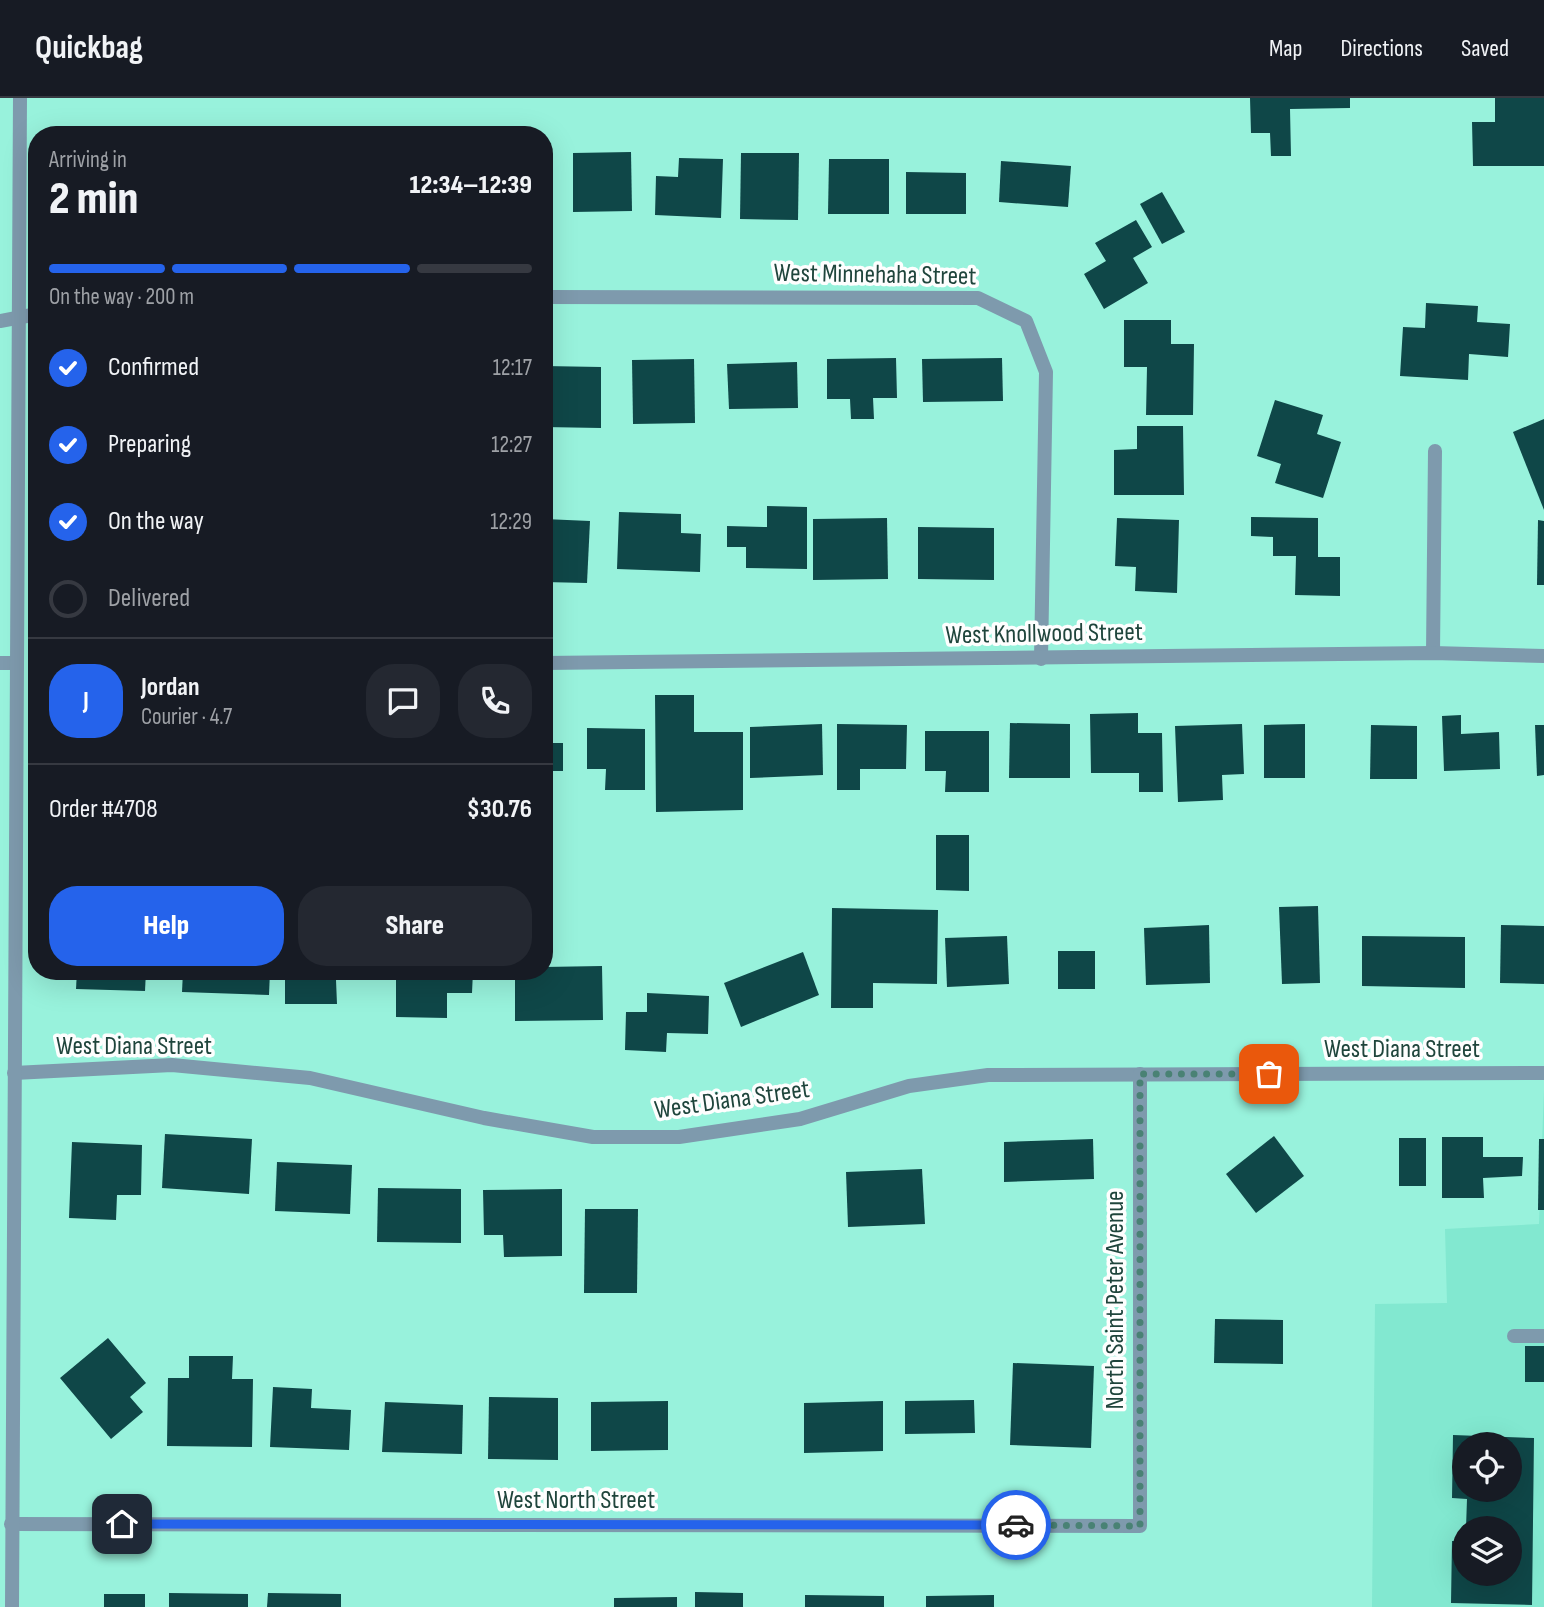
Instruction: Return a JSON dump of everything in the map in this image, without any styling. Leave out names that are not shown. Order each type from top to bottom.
[{"type":"street","points":[[12,1607],[16,663],[21,317],[20,98]]},
{"type":"street","name":"West Minnehaha Street","points":[[553,297],[978,298],[1026,321],[1046,372],[1041,659]]},
{"type":"street","points":[[0,321],[28,316]]},
{"type":"street","points":[[1433,653],[1435,451]]},
{"type":"street","name":"West Knollwood Street","points":[[553,663],[1433,653],[1544,656]]},
{"type":"street","points":[[0,663],[16,663]]},
{"type":"street","name":"West Diana Street","points":[[14,1073],[172,1065],[310,1078],[484,1118],[593,1136],[679,1136],[800,1119],[909,1086],[988,1076],[1544,1073]]},
{"type":"street","name":"North Saint Peter Avenue","points":[[1140,1074],[1140,1526]]},
{"type":"street","points":[[1514,1336],[1544,1336]]},
{"type":"street","name":"West North Street","points":[[12,1524],[1140,1526]]},
{"type":"shaded area","points":[[1544,1090],[1544,1607],[1372,1607],[1375,1304],[1447,1303],[1445,1229],[1539,1224]]},
{"type":"building","points":[[1250,98],[1350,98],[1350,108],[1290,109],[1291,156],[1271,156],[1270,133],[1251,133]]},
{"type":"building","points":[[1495,98],[1544,98],[1544,166],[1473,166],[1472,122],[1495,122]]},
{"type":"building","points":[[631,152],[632,211],[573,212],[573,153]]},
{"type":"building","points":[[741,153],[799,153],[798,220],[740,219]]},
{"type":"building","points":[[679,158],[723,159],[721,218],[655,215],[656,176],[678,177]]},
{"type":"building","points":[[829,159],[889,159],[889,214],[828,214]]},
{"type":"building","points":[[1001,161],[1071,166],[1068,207],[999,202]]},
{"type":"building","points":[[906,172],[966,173],[966,214],[906,214]]},
{"type":"building","points":[[1162,192],[1185,232],[1162,244],[1140,204]]},
{"type":"building","points":[[1136,220],[1152,247],[1133,258],[1148,283],[1104,309],[1084,274],[1106,261],[1095,243]]},
{"type":"building","points":[[1426,303],[1478,306],[1477,322],[1510,324],[1508,357],[1469,354],[1468,380],[1400,376],[1403,327],[1425,328]]},
{"type":"building","points":[[1124,320],[1171,320],[1171,344],[1194,344],[1193,415],[1146,415],[1147,367],[1124,367]]},
{"type":"building","points":[[896,358],[897,398],[873,398],[874,419],[851,419],[850,399],[827,399],[827,359]]},
{"type":"building","points":[[1002,358],[1003,401],[923,402],[922,359]]},
{"type":"building","points":[[694,359],[695,423],[633,424],[632,360]]},
{"type":"building","points":[[797,362],[798,408],[729,409],[727,364]]},
{"type":"building","points":[[553,366],[601,367],[601,428],[553,427]]},
{"type":"building","points":[[1275,400],[1323,415],[1317,434],[1341,442],[1323,498],[1275,483],[1281,464],[1257,456]]},
{"type":"building","points":[[1544,419],[1544,510],[1513,432]]},
{"type":"building","points":[[1137,426],[1183,426],[1184,495],[1114,495],[1114,450],[1137,449]]},
{"type":"building","points":[[767,506],[807,507],[807,569],[746,568],[746,547],[727,547],[727,526],[767,527]]},
{"type":"building","points":[[619,512],[681,514],[681,533],[701,534],[700,572],[617,569]]},
{"type":"building","points":[[1251,517],[1318,518],[1318,557],[1340,557],[1340,596],[1295,595],[1296,556],[1273,556],[1273,537],[1251,536]]},
{"type":"building","points":[[887,518],[888,579],[813,580],[813,519]]},
{"type":"building","points":[[1117,518],[1179,520],[1177,593],[1135,591],[1136,567],[1115,566]]},
{"type":"building","points":[[553,519],[590,521],[587,583],[553,582]]},
{"type":"building","points":[[1538,520],[1544,521],[1544,585],[1537,585]]},
{"type":"building","points":[[918,527],[994,528],[994,580],[918,579]]},
{"type":"building","points":[[655,695],[694,695],[694,732],[743,732],[743,810],[656,812]]},
{"type":"building","points":[[1138,713],[1138,733],[1162,733],[1163,792],[1139,792],[1139,773],[1091,773],[1090,714]]},
{"type":"building","points":[[1461,715],[1461,734],[1499,732],[1500,769],[1444,771],[1442,716]]},
{"type":"building","points":[[1010,723],[1070,724],[1070,778],[1009,778]]},
{"type":"building","points":[[822,724],[823,775],[750,778],[750,727]]},
{"type":"building","points":[[837,724],[907,725],[906,769],[860,769],[860,790],[837,790]]},
{"type":"building","points":[[1242,724],[1244,774],[1222,775],[1223,800],[1178,802],[1175,726]]},
{"type":"building","points":[[1305,724],[1305,778],[1264,778],[1264,725]]},
{"type":"building","points":[[1371,725],[1417,726],[1417,779],[1370,779]]},
{"type":"building","points":[[1535,725],[1544,725],[1544,775],[1537,776]]},
{"type":"building","points":[[587,728],[645,729],[645,790],[605,790],[606,769],[587,769]]},
{"type":"building","points":[[925,731],[989,731],[989,792],[945,792],[946,771],[925,771]]},
{"type":"building","points":[[553,743],[563,743],[563,771],[553,771]]},
{"type":"building","points":[[936,835],[969,835],[969,891],[936,890]]},
{"type":"building","points":[[1318,906],[1320,983],[1282,984],[1279,907]]},
{"type":"building","points":[[832,908],[938,910],[937,984],[873,983],[873,1008],[831,1008]]},
{"type":"building","points":[[1209,925],[1210,983],[1146,985],[1144,928]]},
{"type":"building","points":[[1501,925],[1544,926],[1544,984],[1500,983]]},
{"type":"building","points":[[1007,936],[1009,984],[947,987],[945,938]]},
{"type":"building","points":[[1362,936],[1465,937],[1465,988],[1362,986]]},
{"type":"building","points":[[1058,951],[1095,951],[1095,989],[1058,989]]},
{"type":"building","points":[[803,952],[819,995],[741,1027],[724,983]]},
{"type":"building","points":[[602,966],[603,1020],[515,1021],[515,980],[553,980],[553,967]]},
{"type":"building","points":[[76,980],[146,980],[145,991],[76,989]]},
{"type":"building","points":[[183,980],[270,980],[269,995],[182,992]]},
{"type":"building","points":[[285,980],[336,980],[337,1004],[285,1004]]},
{"type":"building","points":[[396,980],[473,980],[472,993],[447,993],[447,1018],[396,1017]]},
{"type":"building","points":[[647,993],[709,996],[708,1034],[667,1033],[666,1052],[625,1050],[626,1012],[647,1012]]},
{"type":"building","points":[[165,1134],[252,1139],[249,1194],[162,1188]]},
{"type":"building","points":[[1274,1136],[1304,1176],[1256,1213],[1226,1174]]},
{"type":"building","points":[[1442,1137],[1483,1137],[1483,1157],[1523,1157],[1522,1176],[1483,1178],[1484,1198],[1442,1198]]},
{"type":"building","points":[[1399,1138],[1426,1138],[1426,1186],[1399,1186]]},
{"type":"building","points":[[1093,1139],[1094,1179],[1004,1182],[1004,1142]]},
{"type":"building","points":[[1539,1139],[1544,1139],[1544,1210],[1538,1210]]},
{"type":"building","points":[[72,1142],[142,1145],[141,1195],[117,1195],[116,1220],[69,1218]]},
{"type":"building","points":[[277,1162],[352,1165],[350,1214],[275,1211]]},
{"type":"building","points":[[922,1169],[925,1224],[848,1227],[846,1172]]},
{"type":"building","points":[[378,1188],[461,1189],[461,1243],[377,1242]]},
{"type":"building","points":[[562,1189],[562,1256],[504,1257],[503,1235],[484,1235],[483,1190]]},
{"type":"building","points":[[585,1209],[638,1209],[637,1293],[584,1293]]},
{"type":"building","points":[[1215,1319],[1283,1320],[1283,1364],[1214,1363]]},
{"type":"building","points":[[108,1338],[146,1383],[130,1397],[143,1412],[111,1439],[60,1378]]},
{"type":"building","points":[[1525,1346],[1544,1346],[1544,1382],[1525,1382]]},
{"type":"building","points":[[189,1356],[233,1356],[232,1379],[253,1379],[252,1447],[167,1446],[168,1378],[189,1378]]},
{"type":"building","points":[[1013,1363],[1094,1366],[1091,1448],[1010,1445]]},
{"type":"building","points":[[273,1387],[312,1389],[311,1408],[351,1410],[349,1450],[270,1447]]},
{"type":"building","points":[[489,1397],[558,1398],[558,1460],[488,1459]]},
{"type":"building","points":[[974,1400],[975,1433],[905,1434],[905,1401]]},
{"type":"building","points":[[668,1401],[668,1450],[591,1451],[591,1402]]},
{"type":"building","points":[[883,1401],[883,1451],[804,1453],[804,1403]]},
{"type":"building","points":[[385,1402],[463,1405],[462,1454],[382,1452]]},
{"type":"building","points":[[1522,1438],[1534,1438],[1532,1605],[1451,1603],[1452,1541],[1452,1586],[1522,1586],[1522,1516],[1466,1516],[1467,1502],[1522,1502]]},
{"type":"building","points":[[695,1592],[743,1593],[743,1607],[695,1607]]},
{"type":"building","points":[[169,1593],[248,1594],[248,1607],[169,1607]]},
{"type":"building","points":[[268,1593],[341,1594],[341,1607],[267,1607]]},
{"type":"building","points":[[104,1594],[145,1594],[145,1607],[104,1607]]},
{"type":"building","points":[[805,1595],[884,1596],[884,1607],[805,1607]]},
{"type":"building","points":[[994,1595],[994,1607],[926,1607],[926,1596]]},
{"type":"building","points":[[677,1597],[677,1607],[614,1607],[614,1598]]},
{"type":"way so far","points":[[1016,1525],[1140,1526],[1140,1074],[1269,1074]]},
{"type":"route","points":[[122,1524],[1016,1525]]}]
